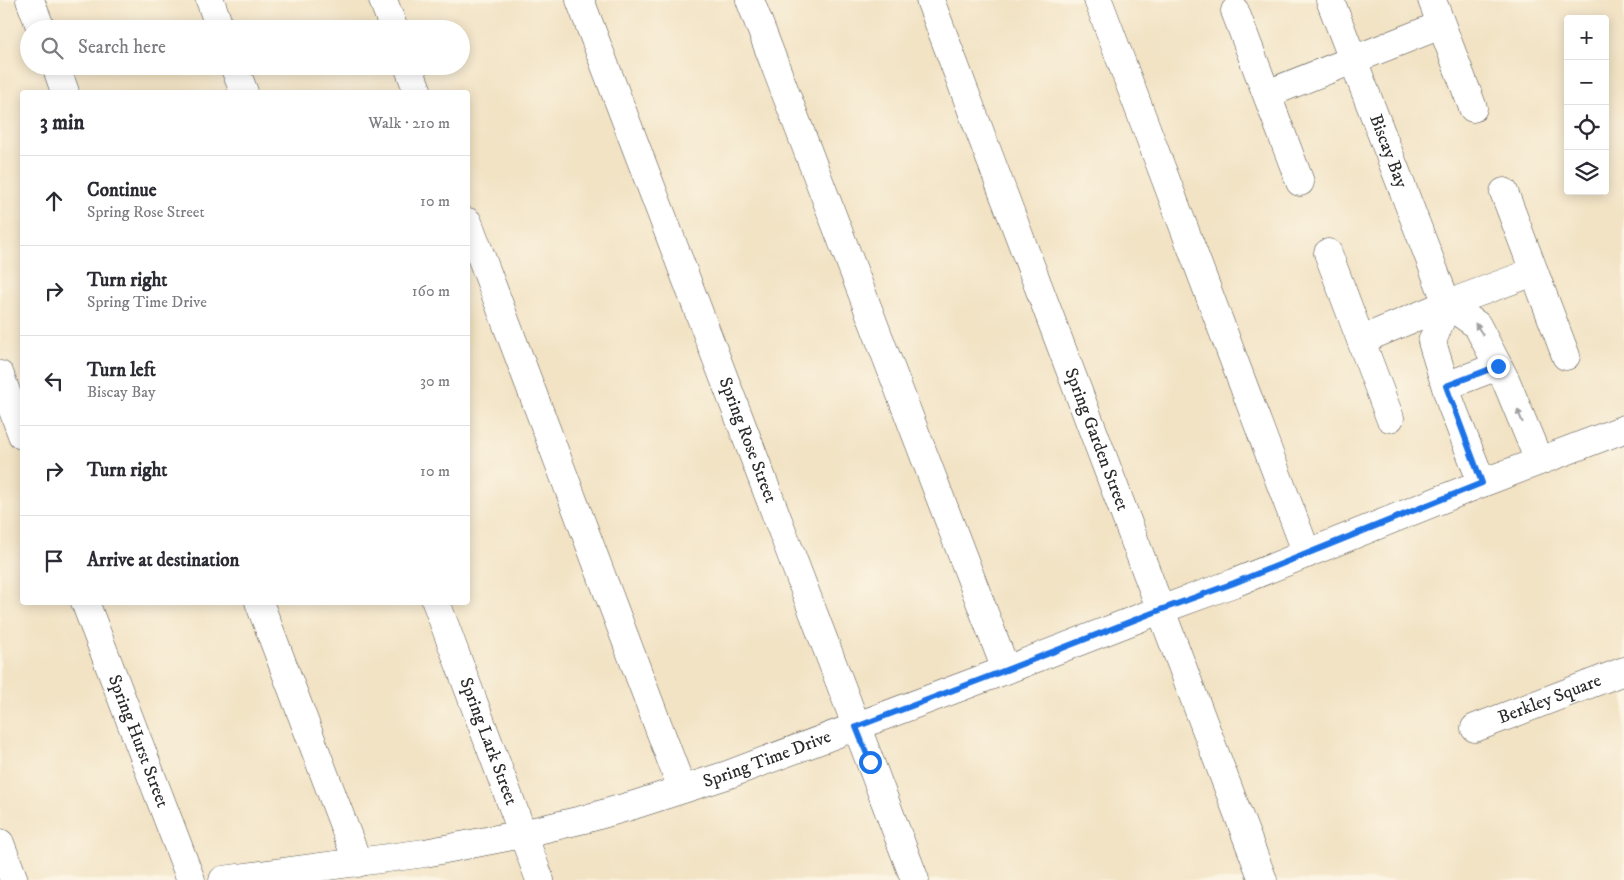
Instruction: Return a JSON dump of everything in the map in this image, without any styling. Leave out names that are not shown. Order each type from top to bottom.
[{"type":"street","points":[[30,0],[38,20]]},
{"type":"street","points":[[210,0],[217,20]]},
{"type":"street","points":[[383,0],[391,20]]},
{"type":"street","name":"Spring Rose Street","points":[[580,0],[914,880]]},
{"type":"street","points":[[750,0],[1006,670]]},
{"type":"street","name":"Spring Garden Street","points":[[930,0],[1263,880]]},
{"type":"street","points":[[1098,0],[1307,554]]},
{"type":"street","name":"Biscay Bay","points":[[1330,0],[1446,304]]},
{"type":"street","points":[[1235,11],[1300,182]]},
{"type":"street","points":[[1267,94],[1352,59],[1437,12],[1473,108]]},
{"type":"street","points":[[59,75],[65,90]]},
{"type":"street","points":[[237,75],[243,90]]},
{"type":"street","points":[[411,75],[417,90]]},
{"type":"street","points":[[1504,192],[1566,356]]},
{"type":"street","points":[[470,227],[682,789]]},
{"type":"street","points":[[1328,253],[1390,418]]},
{"type":"street","points":[[1361,340],[1446,304],[1534,272]]},
{"type":"street","points":[[1446,304],[1477,325],[1506,381],[1539,461]]},
{"type":"street","points":[[1446,304],[1432,342],[1446,386],[1482,483]]},
{"type":"street","points":[[1446,386],[1498,366]]},
{"type":"street","points":[[0,375],[20,430]]},
{"type":"street","name":"Spring Time Drive","points":[[223,880],[425,853],[522,834],[585,819],[727,775],[1234,583],[1624,428]]},
{"type":"street","name":"Spring Hurst Street","points":[[87,605],[191,880]]},
{"type":"street","points":[[260,605],[358,863]]},
{"type":"street","name":"Spring Lark Street","points":[[437,605],[540,880]]},
{"type":"street","name":"Berkley Square","points":[[1475,728],[1624,671]]},
{"type":"street","points":[[0,843],[14,880]]},
{"type":"route","points":[[870,762],[856,727],[1234,583],[1482,483],[1446,386],[1498,366]]}]
